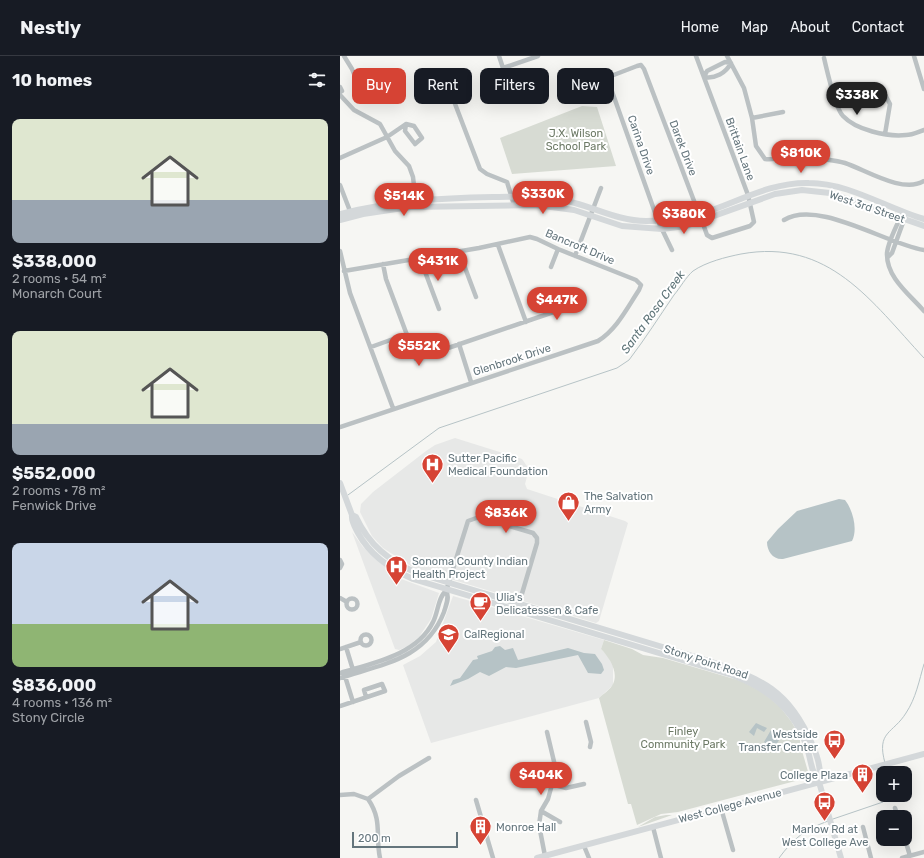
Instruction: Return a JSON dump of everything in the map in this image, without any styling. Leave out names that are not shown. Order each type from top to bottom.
[{"type":"main road","name":"West 3rd Street","points":[[340,214],[376,205],[416,200],[513,197],[561,199],[620,218],[658,221],[681,219],[699,214],[748,195],[777,186],[816,183],[842,189],[924,219]]},
{"type":"main road","name":"West 3rd Street","points":[[340,220],[415,207],[514,205],[556,207],[622,226],[662,229],[686,226],[787,191],[820,191],[844,197],[924,226]]},
{"type":"main road","name":"Stony Point Road","points":[[341,486],[352,515],[356,517],[374,546],[393,562],[416,573],[447,587],[710,661],[757,678],[774,689],[789,704],[808,735],[821,774],[819,782]]},
{"type":"main road","name":"Stony Point Road","points":[[518,607],[749,681],[768,693],[790,715],[804,739],[814,777],[819,782]]},
{"type":"main road","points":[[790,715],[794,716],[804,732],[808,735]]},
{"type":"main road","name":"West College Avenue","points":[[537,858],[924,754]]},
{"type":"main road","points":[[819,782],[841,858]]},
{"type":"street","points":[[344,56],[352,69]]},
{"type":"street","points":[[499,56],[503,68],[538,56]]},
{"type":"street","name":"Brittain Lane","points":[[696,56],[748,195],[754,222],[750,226],[712,238],[707,236],[702,221]]},
{"type":"street","points":[[727,56],[744,88],[752,118],[756,146],[765,160],[779,160],[798,157],[821,159],[844,163],[904,186],[920,184],[924,181]]},
{"type":"street","points":[[914,56],[924,89]]},
{"type":"street","points":[[824,58],[831,87],[842,115],[853,124],[885,134],[907,135],[924,130]]},
{"type":"street","points":[[725,62],[731,63],[728,69],[717,75],[711,78],[704,77],[707,71],[725,62]]},
{"type":"street","name":"Darek Drive","points":[[641,65],[699,214]]},
{"type":"street","name":"Carina Drive","points":[[641,65],[611,76],[609,82],[658,221],[672,250]]},
{"type":"street","points":[[340,87],[342,91],[340,93],[354,110],[377,121],[395,151],[409,166],[413,177],[416,200],[415,207]]},
{"type":"street","points":[[882,89],[890,104],[885,134]]},
{"type":"street","points":[[455,104],[480,169],[486,174],[507,182],[513,197],[514,205]]},
{"type":"street","points":[[752,118],[783,112]]},
{"type":"street","points":[[340,158],[387,137],[406,124]]},
{"type":"street","points":[[340,185],[350,211]]},
{"type":"street","points":[[575,256],[601,188]]},
{"type":"street","points":[[904,212],[894,241],[887,252],[888,268],[892,276],[924,311]]},
{"type":"street","points":[[784,220],[792,215],[810,214],[828,216],[894,241],[924,250]]},
{"type":"street","name":"Bancroft Drive","points":[[344,271],[498,245],[521,238],[530,238],[538,239],[558,249],[636,280],[641,284]]},
{"type":"street","points":[[498,245],[526,322]]},
{"type":"street","points":[[551,267],[558,249]]},
{"type":"street","points":[[340,251],[350,293],[394,408]]},
{"type":"street","points":[[461,251],[464,265],[476,296]]},
{"type":"street","points":[[422,258],[424,269],[439,309]]},
{"type":"street","points":[[383,264],[386,279],[416,359],[580,304]]},
{"type":"street","name":"Glenbrook Drive","points":[[340,427],[471,382],[598,341],[611,331],[639,290],[641,284]]},
{"type":"street","points":[[371,347],[407,334]]},
{"type":"street","points":[[459,344],[471,382]]},
{"type":"street","points":[[353,702],[342,675],[401,658],[422,646],[435,631],[440,622],[448,598],[447,587],[468,521],[473,518],[479,517],[533,533],[537,538],[537,543],[518,607]]},
{"type":"street","points":[[340,560],[342,564],[340,568]]},
{"type":"street","points":[[340,598],[347,602]]},
{"type":"street","points":[[340,649],[361,642]]},
{"type":"street","points":[[346,647],[354,671]]},
{"type":"street","points":[[340,706],[366,697]]},
{"type":"street","points":[[586,722],[591,742],[590,747]]},
{"type":"street","points":[[545,856],[539,825],[541,811],[546,805],[556,770],[548,732]]},
{"type":"street","points":[[368,799],[399,776],[429,758]]},
{"type":"street","points":[[526,784],[540,781],[566,788],[584,784]]},
{"type":"street","points":[[340,795],[354,794],[368,799],[375,810],[378,823],[380,858]]},
{"type":"street","points":[[476,800],[493,858]]},
{"type":"street","points":[[721,808],[729,841],[733,850]]},
{"type":"street","points":[[541,811],[560,822]]},
{"type":"street","points":[[653,827],[661,858]]},
{"type":"street","points":[[862,827],[871,858]]},
{"type":"street","points":[[584,846],[589,858]]},
{"type":"street","points":[[907,846],[910,856]]},
{"type":"street","points":[[902,858],[924,852]]},
{"type":"shaded area","points":[[455,438],[522,459],[529,469],[525,484],[527,489],[628,523],[599,621],[596,623],[414,568],[383,548],[372,536],[360,512],[361,504],[373,492],[426,451],[435,445]]},
{"type":"shaded area","points":[[839,499],[845,500],[848,504],[854,520],[855,531],[852,541],[783,559],[776,558],[769,552],[767,542],[797,511]]},
{"type":"shaded area","name":"Sonoma County Indian Health Project","points":[[352,532],[363,547],[396,577],[439,593],[431,619],[419,637],[408,646],[399,650],[395,649]]},
{"type":"shaded area","points":[[453,596],[604,640],[601,649],[608,656],[613,666],[613,685],[599,698],[431,743],[403,665],[420,656],[436,642]]},
{"type":"shaded area","points":[[500,646],[505,650],[513,648],[518,660],[568,648],[584,653],[595,654],[604,670],[601,674],[588,673],[578,655],[516,668],[506,667],[489,676],[480,672],[468,679],[450,686],[453,680],[460,678],[473,660],[478,659],[477,656],[492,651],[495,647]]},
{"type":"shaded area","points":[[756,723],[767,728],[764,732],[757,728],[754,736],[749,732]]},
{"type":"shaded area","points":[[771,730],[781,737],[774,748],[764,742]]},
{"type":"green space","name":"J.X. Wilson School Park","points":[[582,106],[597,107],[616,166],[512,174],[500,138]]},
{"type":"green space","name":"Finley Community Park","points":[[604,640],[632,649],[643,655],[663,658],[741,681],[764,693],[780,707],[800,736],[800,744],[809,775],[807,778],[678,812],[661,814],[637,825],[631,804],[628,804],[599,698],[611,688],[615,679],[612,665],[601,649]]},
{"type":"green space","points":[[672,815],[638,827],[655,817]]},
{"type":"waterway","name":"Santa Rosa Creek","points":[[348,495],[439,428],[617,368],[629,360],[690,273],[716,260],[741,254],[772,252],[799,255],[824,265],[846,279],[866,296],[924,358]]},
{"type":"waterway","points":[[885,763],[883,753],[884,739],[906,713],[917,689],[924,664]]},
{"type":"waterway","points":[[833,819],[883,802]]},
{"type":"waterway","points":[[779,858],[800,835],[828,821]]},
{"type":"place","name":"Sutter Pacific Medical Foundation","points":[[433,484]]},
{"type":"place","name":"The Salvation Army","points":[[568,522]]},
{"type":"place","name":"Sonoma County Indian Health Project","points":[[397,586]]},
{"type":"place","name":"Ulia's Delicatessen & Cafe","points":[[480,622]]},
{"type":"place","name":"CalRegional","points":[[448,654]]},
{"type":"place","name":"Westside Transfer Center","points":[[834,760]]},
{"type":"place","name":"College Plaza","points":[[863,794]]},
{"type":"place","name":"Marlow Rd at West College Ave","points":[[825,822]]},
{"type":"place","name":"Monroe Hall","points":[[480,846]]}]
